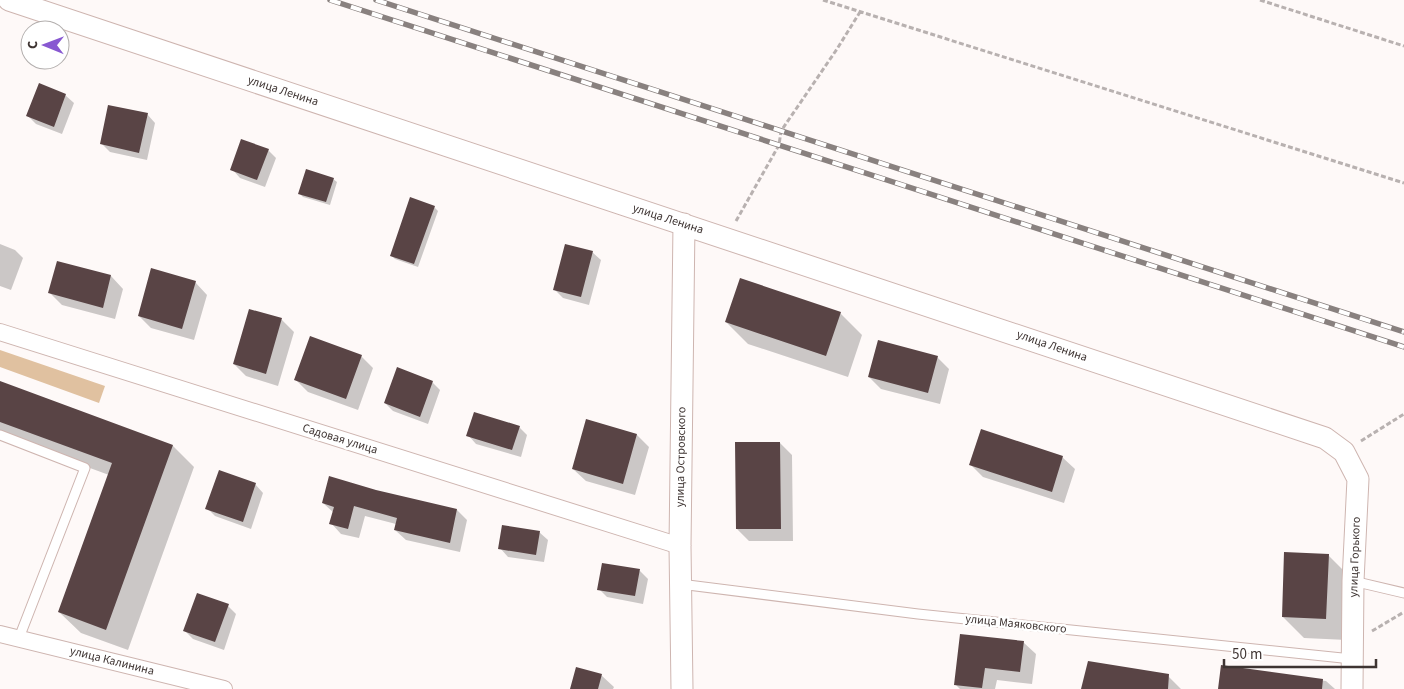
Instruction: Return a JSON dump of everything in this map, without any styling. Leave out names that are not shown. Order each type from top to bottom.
[{"type":"street","name":"улица Ленина","points":[[9,0],[1326,438]]},
{"type":"street","name":"улица Островского","points":[[682,689],[680,546],[684,224]]},
{"type":"street","name":"Садовая улица","points":[[0,332],[680,546]]},
{"type":"street","name":"улица Горького","points":[[1326,438],[1344,452],[1358,480],[1353,581],[1352,689]]},
{"type":"street","name":"улица Калинина","points":[[0,634],[224,689]]},
{"type":"lane","points":[[0,435],[85,468],[19,638]]},
{"type":"lane","points":[[1353,581],[1404,593]]},
{"type":"lane","name":"улица Маяковского","points":[[680,584],[928,615],[1352,651]]},
{"type":"path","points":[[824,0],[1404,183]]},
{"type":"path","points":[[1260,0],[1404,46]]},
{"type":"path","points":[[726,237],[779,145],[781,130],[838,49],[860,12]]},
{"type":"path","points":[[1344,452],[1404,414]]},
{"type":"path","points":[[1352,651],[1404,612]]},
{"type":"shaded area","points":[[0,350],[105,386],[99,403],[0,367]]},
{"type":"building","points":[[39,83],[66,94],[54,127],[26,116]]},
{"type":"building","points":[[108,105],[148,113],[139,153],[100,144]]},
{"type":"building","points":[[241,139],[269,149],[257,180],[230,170]]},
{"type":"building","points":[[306,169],[334,178],[326,202],[298,194]]},
{"type":"building","points":[[410,197],[435,206],[414,264],[390,256]]},
{"type":"building","points":[[565,244],[593,251],[581,297],[553,290]]},
{"type":"building","points":[[57,261],[111,275],[103,308],[48,293]]},
{"type":"building","points":[[151,268],[196,281],[182,329],[138,316]]},
{"type":"building","points":[[740,278],[841,312],[826,356],[725,322]]},
{"type":"building","points":[[249,309],[282,318],[266,374],[233,364]]},
{"type":"building","points":[[310,336],[362,355],[346,399],[294,380]]},
{"type":"building","points":[[878,340],[938,356],[928,393],[868,377]]},
{"type":"building","points":[[397,367],[433,381],[420,417],[384,403]]},
{"type":"building","points":[[0,381],[173,445],[106,630],[58,612],[112,463],[0,422]]},
{"type":"building","points":[[474,412],[520,426],[512,450],[466,436]]},
{"type":"building","points":[[586,419],[637,434],[623,484],[572,469]]},
{"type":"building","points":[[981,429],[1063,456],[1052,492],[969,465]]},
{"type":"building","points":[[735,442],[780,442],[781,529],[736,529]]},
{"type":"building","points":[[219,470],[256,483],[243,522],[205,509]]},
{"type":"building","points":[[329,476],[376,490],[457,509],[450,543],[394,530],[397,518],[354,506],[348,529],[329,524],[334,507],[322,503]]},
{"type":"building","points":[[502,525],[540,531],[536,555],[498,549]]},
{"type":"building","points":[[1284,552],[1329,554],[1326,619],[1282,617]]},
{"type":"building","points":[[602,563],[640,569],[635,596],[597,590]]},
{"type":"building","points":[[197,593],[229,604],[215,642],[183,631]]},
{"type":"building","points":[[960,634],[1024,641],[1020,672],[985,668],[982,688],[954,685]]},
{"type":"building","points":[[1088,661],[1169,674],[1168,689],[1081,689]]},
{"type":"building","points":[[1221,665],[1323,679],[1322,689],[1218,689]]},
{"type":"building","points":[[576,667],[602,674],[598,689],[570,689]]},
{"type":"railway","points":[[330,0],[1404,347]]},
{"type":"railway","points":[[376,0],[1404,332]]}]
